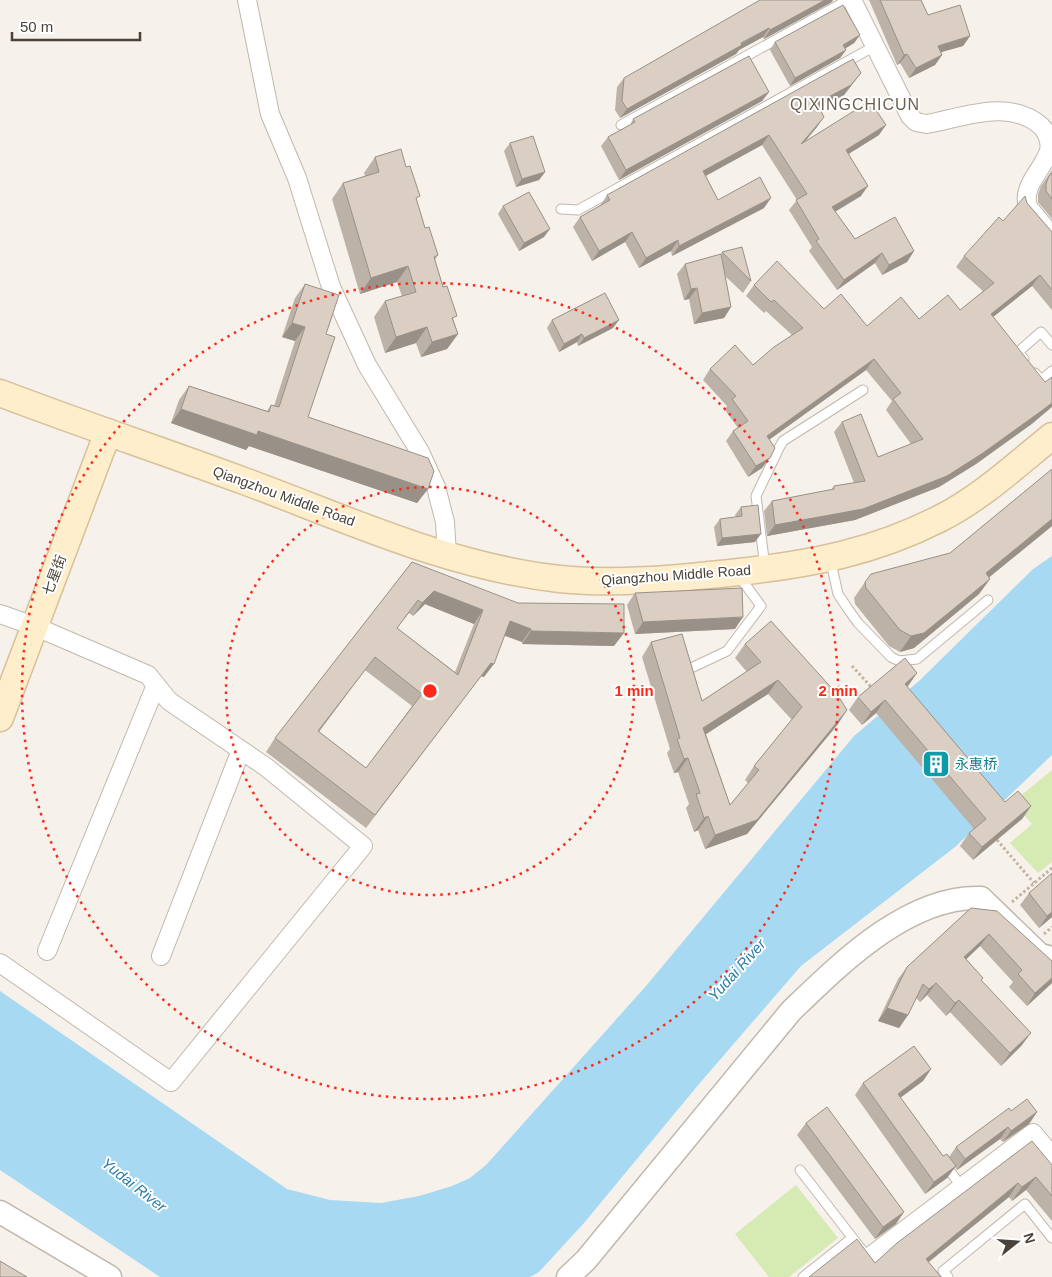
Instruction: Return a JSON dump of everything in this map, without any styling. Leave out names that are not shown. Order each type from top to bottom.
[{"type":"main road","name":"Qiangzhou Middle Road","points":[[0,394],[448,555],[500,569],[563,579],[622,581],[736,572],[830,558],[872,548],[941,518],[981,493],[1052,436]]},
{"type":"main road","name":"七星街","points":[[0,718],[108,432]]},
{"type":"street","points":[[247,0],[270,114],[297,178],[331,287],[367,365],[420,452],[436,487],[445,522],[448,555]]},
{"type":"street","points":[[850,0],[910,116],[916,122],[927,124],[997,110],[1012,111],[1028,116],[1044,130],[1049,139],[1049,150],[1027,191],[1026,202],[1052,236]]},
{"type":"street","points":[[0,614],[34,626],[148,675],[169,701],[266,768],[363,846],[171,1082],[0,963]]},
{"type":"street","points":[[47,951],[156,684]]},
{"type":"street","points":[[160,956],[241,750]]},
{"type":"street","points":[[568,1277],[586,1260],[790,1012],[822,981],[876,938],[908,917],[934,906],[966,898],[980,898],[1040,955],[1052,958]]},
{"type":"street","points":[[868,1258],[1033,1133],[1052,1156]]},
{"type":"street","points":[[0,1212],[110,1277]]},
{"type":"lane","points":[[621,126],[850,0]]},
{"type":"lane","points":[[562,209],[578,210],[875,46]]},
{"type":"lane","points":[[1052,346],[1041,332],[1018,352],[1040,380],[1052,372]]},
{"type":"lane","points":[[765,569],[756,496],[778,448],[783,441],[862,390]]},
{"type":"lane","points":[[830,558],[838,594],[848,609],[891,657],[899,661],[916,659],[988,600]]},
{"type":"lane","points":[[690,682],[689,668],[727,651],[761,606],[736,572]]},
{"type":"lane","points":[[940,1157],[961,1186]]},
{"type":"lane","points":[[800,1170],[868,1258]]},
{"type":"lane","points":[[948,1277],[943,1271],[1025,1204],[1052,1238]]},
{"type":"lane","points":[[803,1277],[852,1238]]},
{"type":"path","points":[[852,666],[873,690]]},
{"type":"path","points":[[997,840],[1034,883]]},
{"type":"path","points":[[1018,909],[1012,902],[1052,868]]},
{"type":"path","points":[[1041,936],[1052,927]]},
{"type":"green space","points":[[1052,770],[1052,862],[1038,873],[1010,843],[1032,824],[1013,802]]},
{"type":"green space","points":[[796,1185],[838,1238],[789,1277],[769,1277],[735,1234]]},
{"type":"water","name":"Yudai River","points":[[1052,556],[1052,755],[955,847],[801,966],[699,1084],[584,1223],[539,1272],[530,1277],[160,1277],[0,1170],[0,991],[287,1189],[330,1200],[381,1203],[419,1196],[452,1186],[470,1178],[486,1165],[646,986],[854,736],[919,681],[1033,569]]},
{"type":"building","points":[[760,0],[825,0],[770,30],[769,28],[741,43],[742,45],[627,109],[622,101],[624,78]]},
{"type":"building","points":[[880,0],[921,0],[928,15],[960,5],[970,36],[938,46],[942,55],[916,68],[907,54],[904,55]]},
{"type":"building","points":[[843,5],[860,35],[843,45],[846,50],[795,78],[775,42]]},
{"type":"building","points":[[749,56],[769,92],[626,170],[608,137],[635,122],[633,119]]},
{"type":"building","points":[[853,59],[861,73],[851,85],[817,103],[824,117],[801,144],[870,101],[886,125],[846,150],[868,186],[832,207],[855,239],[895,217],[914,251],[889,265],[882,253],[844,280],[816,241],[819,239],[796,200],[807,194],[769,135],[703,171],[718,200],[760,177],[771,198],[679,246],[678,240],[646,258],[632,232],[599,251],[580,217],[610,200],[607,195]]},
{"type":"building","points":[[533,136],[545,172],[522,179],[510,143]]},
{"type":"building","points":[[401,149],[406,167],[410,166],[420,196],[416,198],[425,228],[429,227],[438,255],[434,257],[443,287],[447,286],[457,316],[452,318],[458,334],[432,342],[427,327],[396,337],[385,301],[416,292],[408,266],[371,278],[343,183],[379,172],[375,157]]},
{"type":"building","points":[[1052,173],[1052,199],[1046,191],[1046,184]]},
{"type":"building","points":[[529,192],[550,229],[524,243],[503,206]]},
{"type":"building","points":[[1025,196],[1027,203],[1052,232],[1052,290],[1040,275],[991,314],[1045,382],[1052,377],[1052,403],[983,453],[947,476],[863,509],[775,525],[772,501],[834,489],[834,486],[865,481],[842,422],[861,414],[878,457],[923,439],[893,399],[901,393],[874,359],[767,436],[775,448],[770,458],[756,466],[733,431],[748,421],[732,399],[736,396],[710,369],[735,345],[753,365],[774,347],[803,328],[774,300],[771,302],[754,285],[777,261],[824,309],[841,294],[867,326],[901,297],[919,319],[948,295],[960,310],[994,283],[964,256],[999,217],[1003,221]]},
{"type":"building","points":[[742,247],[751,281],[722,252]]},
{"type":"building","points":[[721,254],[731,307],[702,313],[697,288],[691,289],[685,264]]},
{"type":"building","points":[[305,284],[339,295],[326,334],[335,337],[308,417],[428,458],[434,471],[428,489],[258,431],[257,435],[181,409],[189,386],[269,412],[271,405],[279,407],[305,327],[292,323]]},
{"type":"building","points":[[605,293],[619,320],[584,338],[582,334],[564,344],[552,320]]},
{"type":"building","points":[[1052,469],[1052,519],[986,573],[990,579],[924,633],[911,636],[900,630],[866,588],[865,582],[871,574],[950,553]]},
{"type":"building","points":[[758,505],[761,534],[722,538],[720,519],[742,516],[741,507]]},
{"type":"building","points":[[412,562],[518,603],[624,604],[624,633],[531,631],[531,629],[510,621],[494,664],[491,663],[375,815],[275,738]],"holes":[[[434,591],[483,610],[458,675],[397,628],[418,600],[422,603]],[[375,657],[422,694],[366,768],[318,731]]]},
{"type":"building","points":[[742,588],[743,617],[643,622],[635,593]]},
{"type":"building","points":[[771,621],[837,694],[847,710],[757,820],[715,835],[708,816],[704,818],[696,794],[700,793],[688,758],[684,759],[677,739],[680,738],[651,642],[682,634],[702,701],[761,662],[745,644]],"holes":[[[778,680],[802,707],[754,766],[759,770],[730,805],[703,728]]]},
{"type":"building","points":[[905,658],[917,673],[905,684],[1005,802],[1018,791],[1031,806],[982,847],[969,833],[986,819],[885,700],[871,712],[858,697]]},
{"type":"building","points":[[1052,873],[1052,912],[1047,916],[1029,893]]},
{"type":"building","points":[[971,908],[997,911],[1052,961],[1052,978],[1035,993],[1018,974],[1022,970],[989,934],[964,957],[983,978],[981,980],[1031,1033],[1010,1053],[959,1000],[955,1003],[936,983],[929,989],[923,984],[908,1015],[887,1008],[907,967]]},
{"type":"building","points":[[914,1046],[931,1069],[898,1094],[943,1156],[947,1154],[956,1166],[934,1182],[863,1083]]},
{"type":"building","points":[[1027,1099],[1037,1112],[1011,1131],[1008,1127],[965,1159],[956,1147],[1009,1108],[1011,1111]]},
{"type":"building","points":[[827,1107],[904,1212],[883,1227],[806,1123]]},
{"type":"building","points":[[1032,1141],[1052,1165],[1052,1196],[1036,1177],[1022,1187],[1018,1183],[926,1259],[941,1277],[809,1277],[857,1239],[875,1263],[897,1243]]},
{"type":"building","points":[[0,1261],[27,1277],[0,1277]]},
{"type":"place","name":"永惠桥","points":[[936,764]]},
{"type":"district","name":"QIXINGCHICUN","points":[[855,104]]}]
